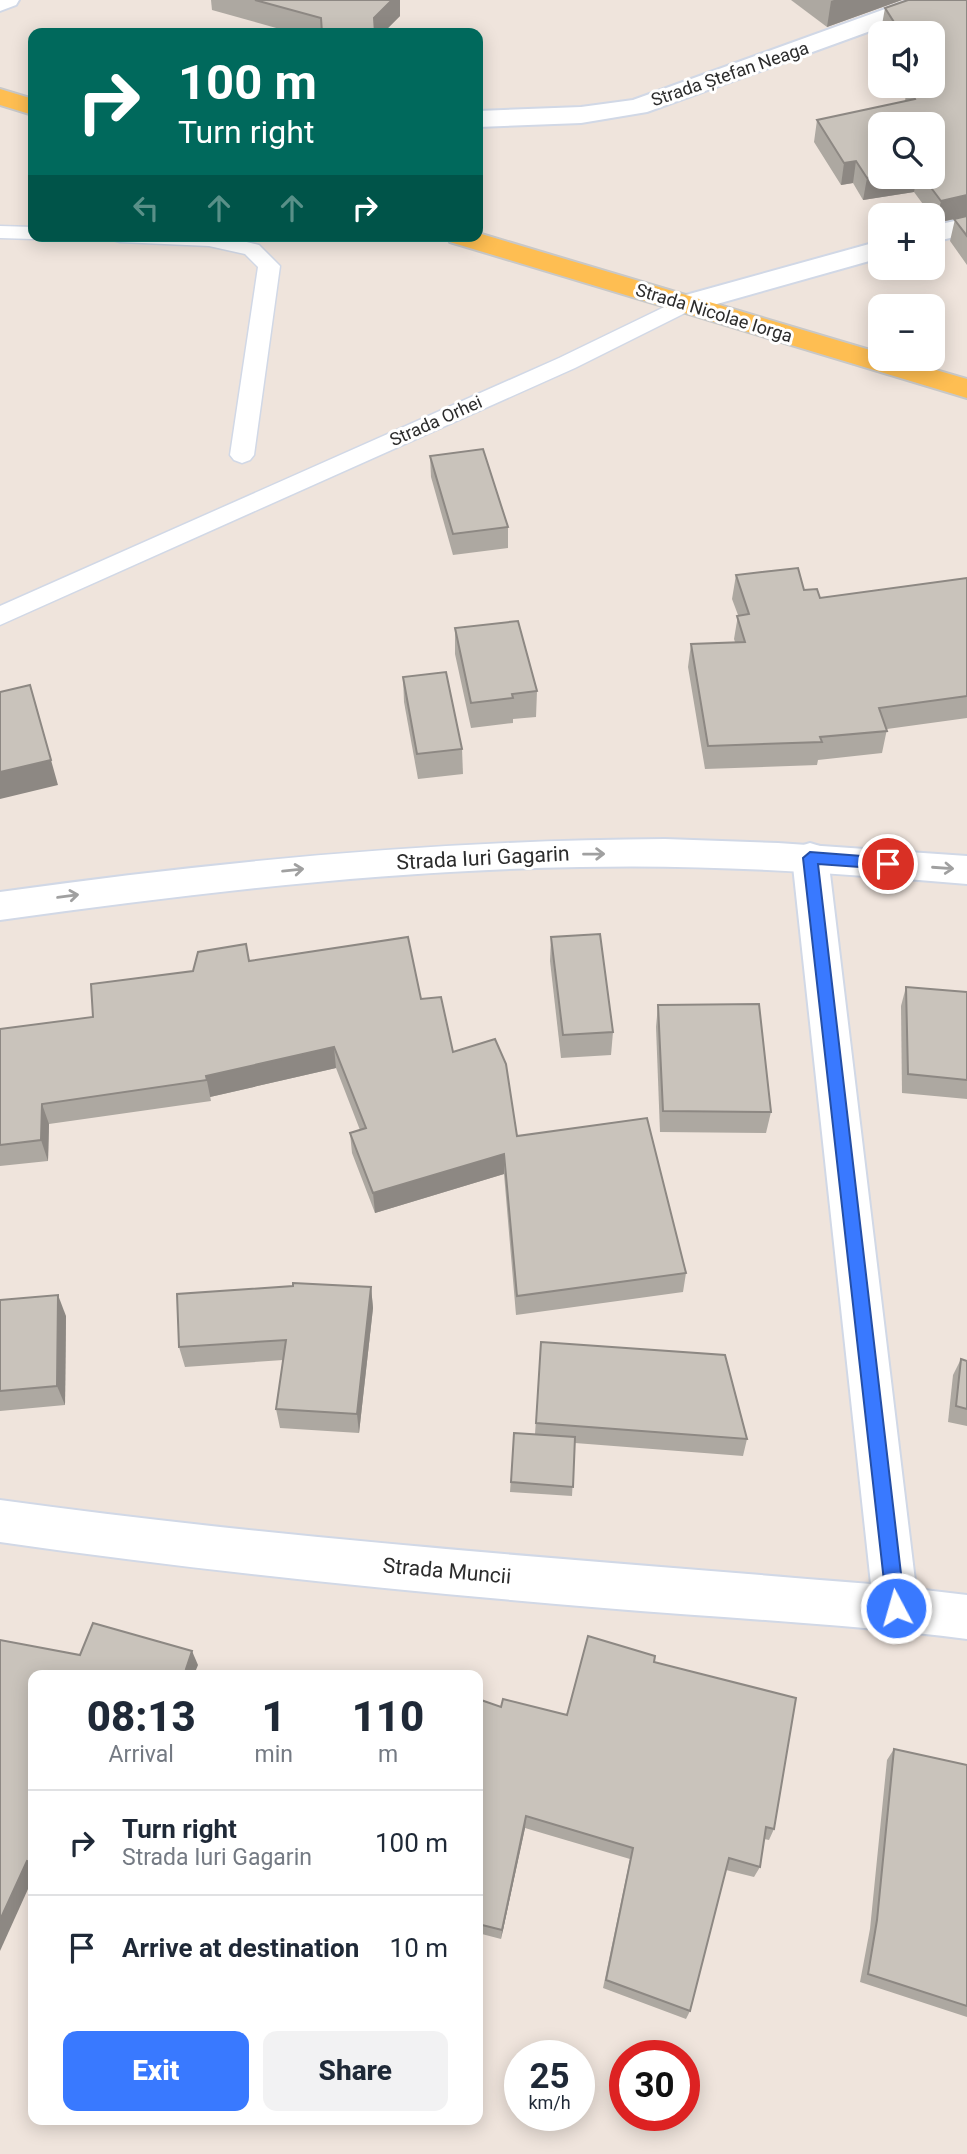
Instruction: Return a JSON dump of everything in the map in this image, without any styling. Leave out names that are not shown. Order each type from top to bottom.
[{"type":"main road","points":[[0,97],[28,105]]},
{"type":"main road","name":"Strada Nicolae Iorga","points":[[480,242],[967,389]]},
{"type":"street","points":[[0,4],[7,0]]},
{"type":"street","name":"Strada Ștefan Neaga","points":[[483,119],[581,115],[638,107],[933,0]]},
{"type":"street","points":[[945,231],[967,226]]},
{"type":"street","name":"Strada Orhei","points":[[685,304],[868,251]]},
{"type":"street","name":"Strada Iuri Gagarin","points":[[0,906],[146,885],[342,866],[541,854],[665,853],[810,858],[967,870]]},
{"type":"street","points":[[810,858],[896,1608]]},
{"type":"street","name":"Strada Muncii","points":[[0,1521],[318,1559],[704,1594],[896,1608],[967,1617]]},
{"type":"lane","points":[[0,232],[28,233]]},
{"type":"lane","points":[[219,242],[252,249],[269,266],[242,455]]},
{"type":"lane","name":"Strada Orhei","points":[[0,616],[567,363],[685,304]]},
{"type":"building","points":[[255,0],[392,0],[374,18],[375,28],[322,28],[321,18]]},
{"type":"building","points":[[908,0],[967,0],[967,195],[941,201],[932,189],[945,189],[945,112],[868,112],[867,178],[856,161],[844,163],[817,120],[915,98],[945,98],[945,21],[893,21],[885,8]]},
{"type":"building","points":[[967,216],[967,236],[954,219]]},
{"type":"building","points":[[483,449],[508,527],[453,534],[430,456]]},
{"type":"building","points":[[798,568],[804,590],[817,589],[820,598],[967,578],[967,696],[879,708],[887,731],[820,737],[822,742],[708,746],[691,644],[745,642],[737,616],[749,614],[736,575]]},
{"type":"building","points":[[518,621],[537,691],[512,694],[513,698],[471,703],[455,628]]},
{"type":"building","points":[[446,672],[462,749],[417,754],[403,677]]},
{"type":"building","points":[[30,685],[51,760],[0,772],[0,692]]},
{"type":"building","points":[[600,934],[613,1032],[563,1035],[551,937]]},
{"type":"building","points":[[408,937],[421,999],[441,997],[453,1052],[495,1039],[506,1064],[517,1136],[647,1118],[686,1273],[517,1296],[504,1154],[373,1193],[350,1133],[366,1128],[334,1047],[206,1076],[207,1080],[42,1104],[41,1140],[0,1145],[0,1029],[93,1017],[91,984],[193,971],[198,952],[246,944],[249,961]]},
{"type":"building","points":[[906,987],[967,992],[967,1080],[908,1074]]},
{"type":"building","points":[[759,1004],[771,1112],[663,1111],[658,1005]]},
{"type":"building","points":[[293,1283],[371,1287],[357,1414],[276,1409],[286,1340],[179,1347],[177,1294],[293,1286]]},
{"type":"building","points":[[58,1295],[57,1386],[0,1391],[0,1300]]},
{"type":"building","points":[[541,1342],[725,1355],[747,1439],[536,1423]]},
{"type":"building","points":[[961,1359],[967,1361],[967,1409],[956,1406]]},
{"type":"building","points":[[514,1433],[575,1437],[573,1487],[511,1482]]},
{"type":"building","points":[[93,1623],[192,1651],[186,1669],[190,1670],[28,1670],[28,1861],[0,1920],[0,1640],[80,1655]]},
{"type":"building","points":[[588,1636],[655,1656],[654,1662],[796,1698],[774,1829],[766,1827],[760,1867],[729,1858],[690,2011],[606,1980],[633,1848],[526,1816],[502,1930],[483,1925],[483,1701],[501,1707],[503,1699],[567,1715]]},
{"type":"building","points":[[894,1749],[967,1765],[967,2006],[868,1974],[877,1920]]},
{"type":"route","points":[[888,864],[810,858],[896,1608]]}]
